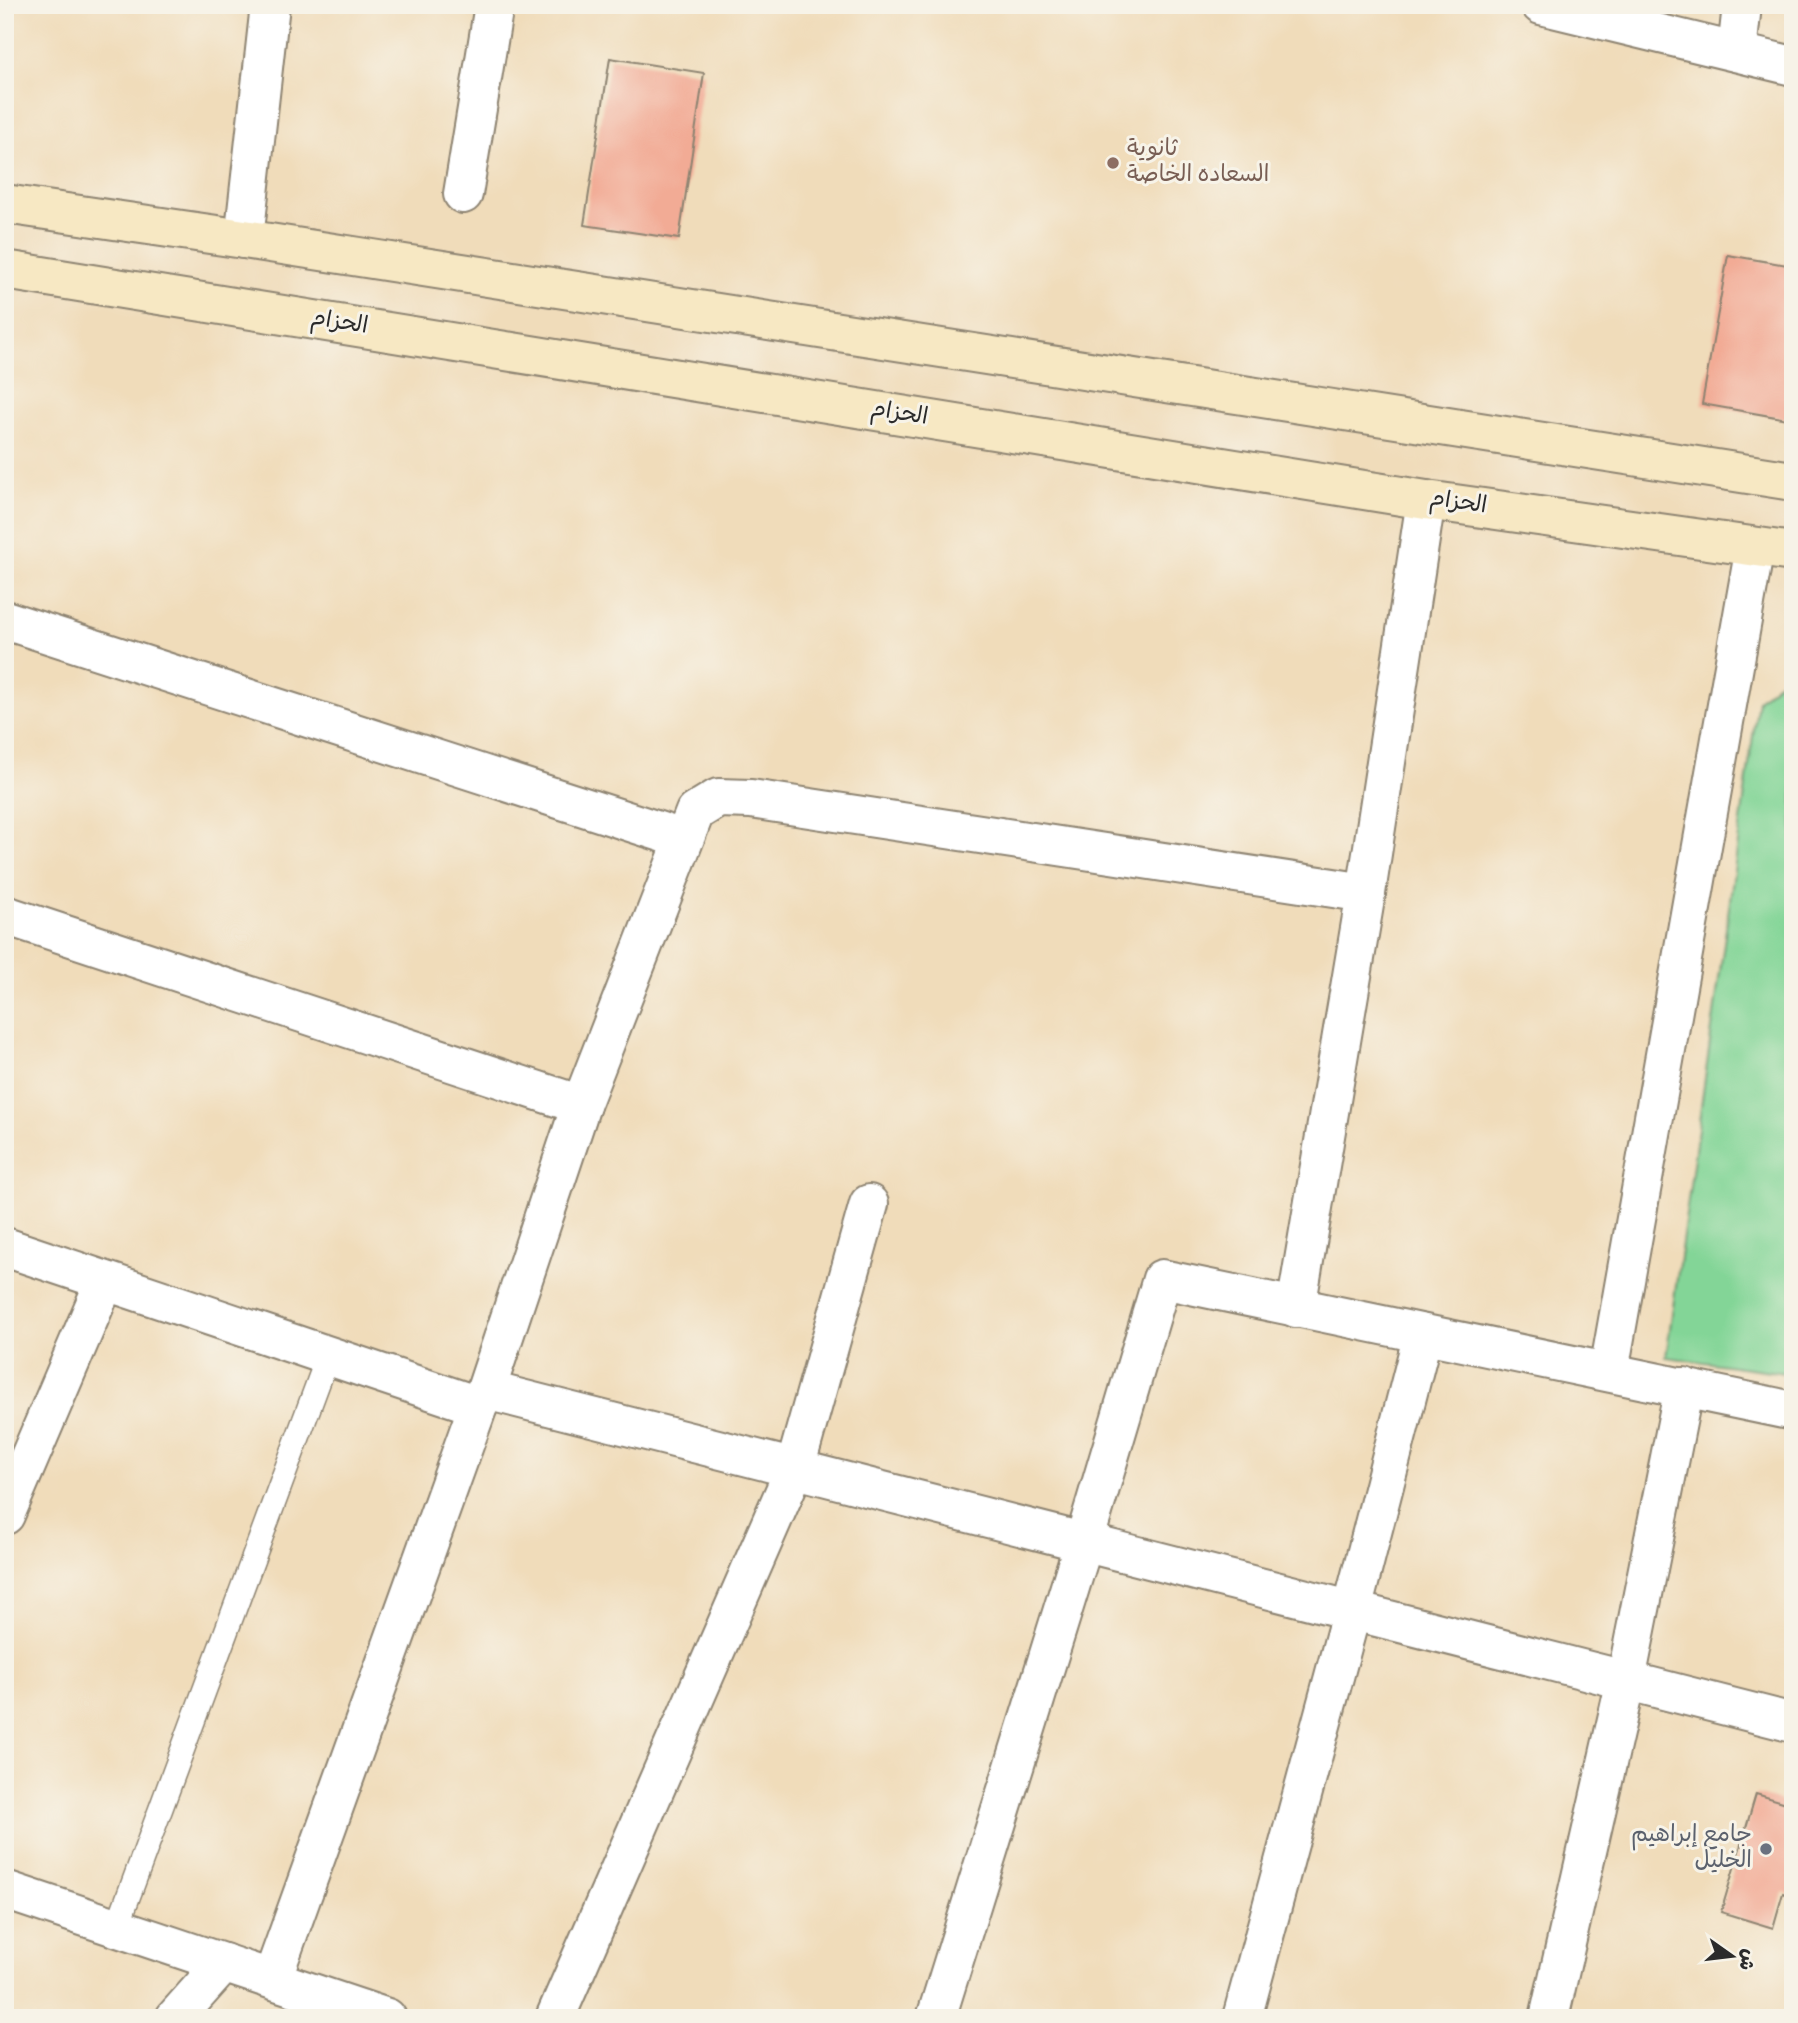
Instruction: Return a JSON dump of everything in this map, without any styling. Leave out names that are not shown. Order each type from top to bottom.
[{"type":"main road","points":[[5,204],[1793,481]]},
{"type":"main road","name":"الحزام","points":[[5,270],[1426,500],[1793,552]]},
{"type":"street","points":[[244,239],[270,5]]},
{"type":"street","points":[[463,194],[494,5]]},
{"type":"street","points":[[1541,5],[1793,66]]},
{"type":"street","points":[[1738,52],[1742,5]]},
{"type":"street","points":[[1296,1308],[1366,893],[1426,500]]},
{"type":"street","points":[[1609,1371],[1755,547]]},
{"type":"street","points":[[5,620],[683,839]]},
{"type":"street","points":[[272,1979],[482,1398],[581,1105],[695,813],[718,798],[751,799],[1366,893]]},
{"type":"street","points":[[5,915],[581,1105]]},
{"type":"street","points":[[555,2018],[794,1468],[869,1204]]},
{"type":"street","points":[[5,1247],[328,1356],[482,1398],[794,1468],[1793,1723]]},
{"type":"street","points":[[936,2018],[1084,1542],[1162,1279],[1793,1410]]},
{"type":"street","points":[[5,1515],[105,1281]]},
{"type":"street","points":[[1242,2018],[1423,1334]]},
{"type":"street","points":[[1549,2018],[1626,1680],[1684,1387]]},
{"type":"street","points":[[5,1890],[387,2018]]},
{"type":"street","points":[[175,2018],[224,1963]]},
{"type":"lane","points":[[117,1927],[328,1356]]},
{"type":"green space","points":[[1793,671],[1793,1374],[1666,1357],[1758,700]]},
{"type":"building","points":[[610,58],[704,73],[679,239],[584,225]]},
{"type":"building","points":[[1728,255],[1793,266],[1793,420],[1702,404]]},
{"type":"building","name":"جامع إبراهيم الخليل","points":[[1756,1794],[1793,1805],[1793,1896],[1783,1893],[1773,1928],[1721,1912]]},
{"type":"place","name":"ثانوية السعاده الخاصة","points":[[1113,163]]},
{"type":"place","name":"جامع إبراهيم الخليل","points":[[1766,1849]]}]
